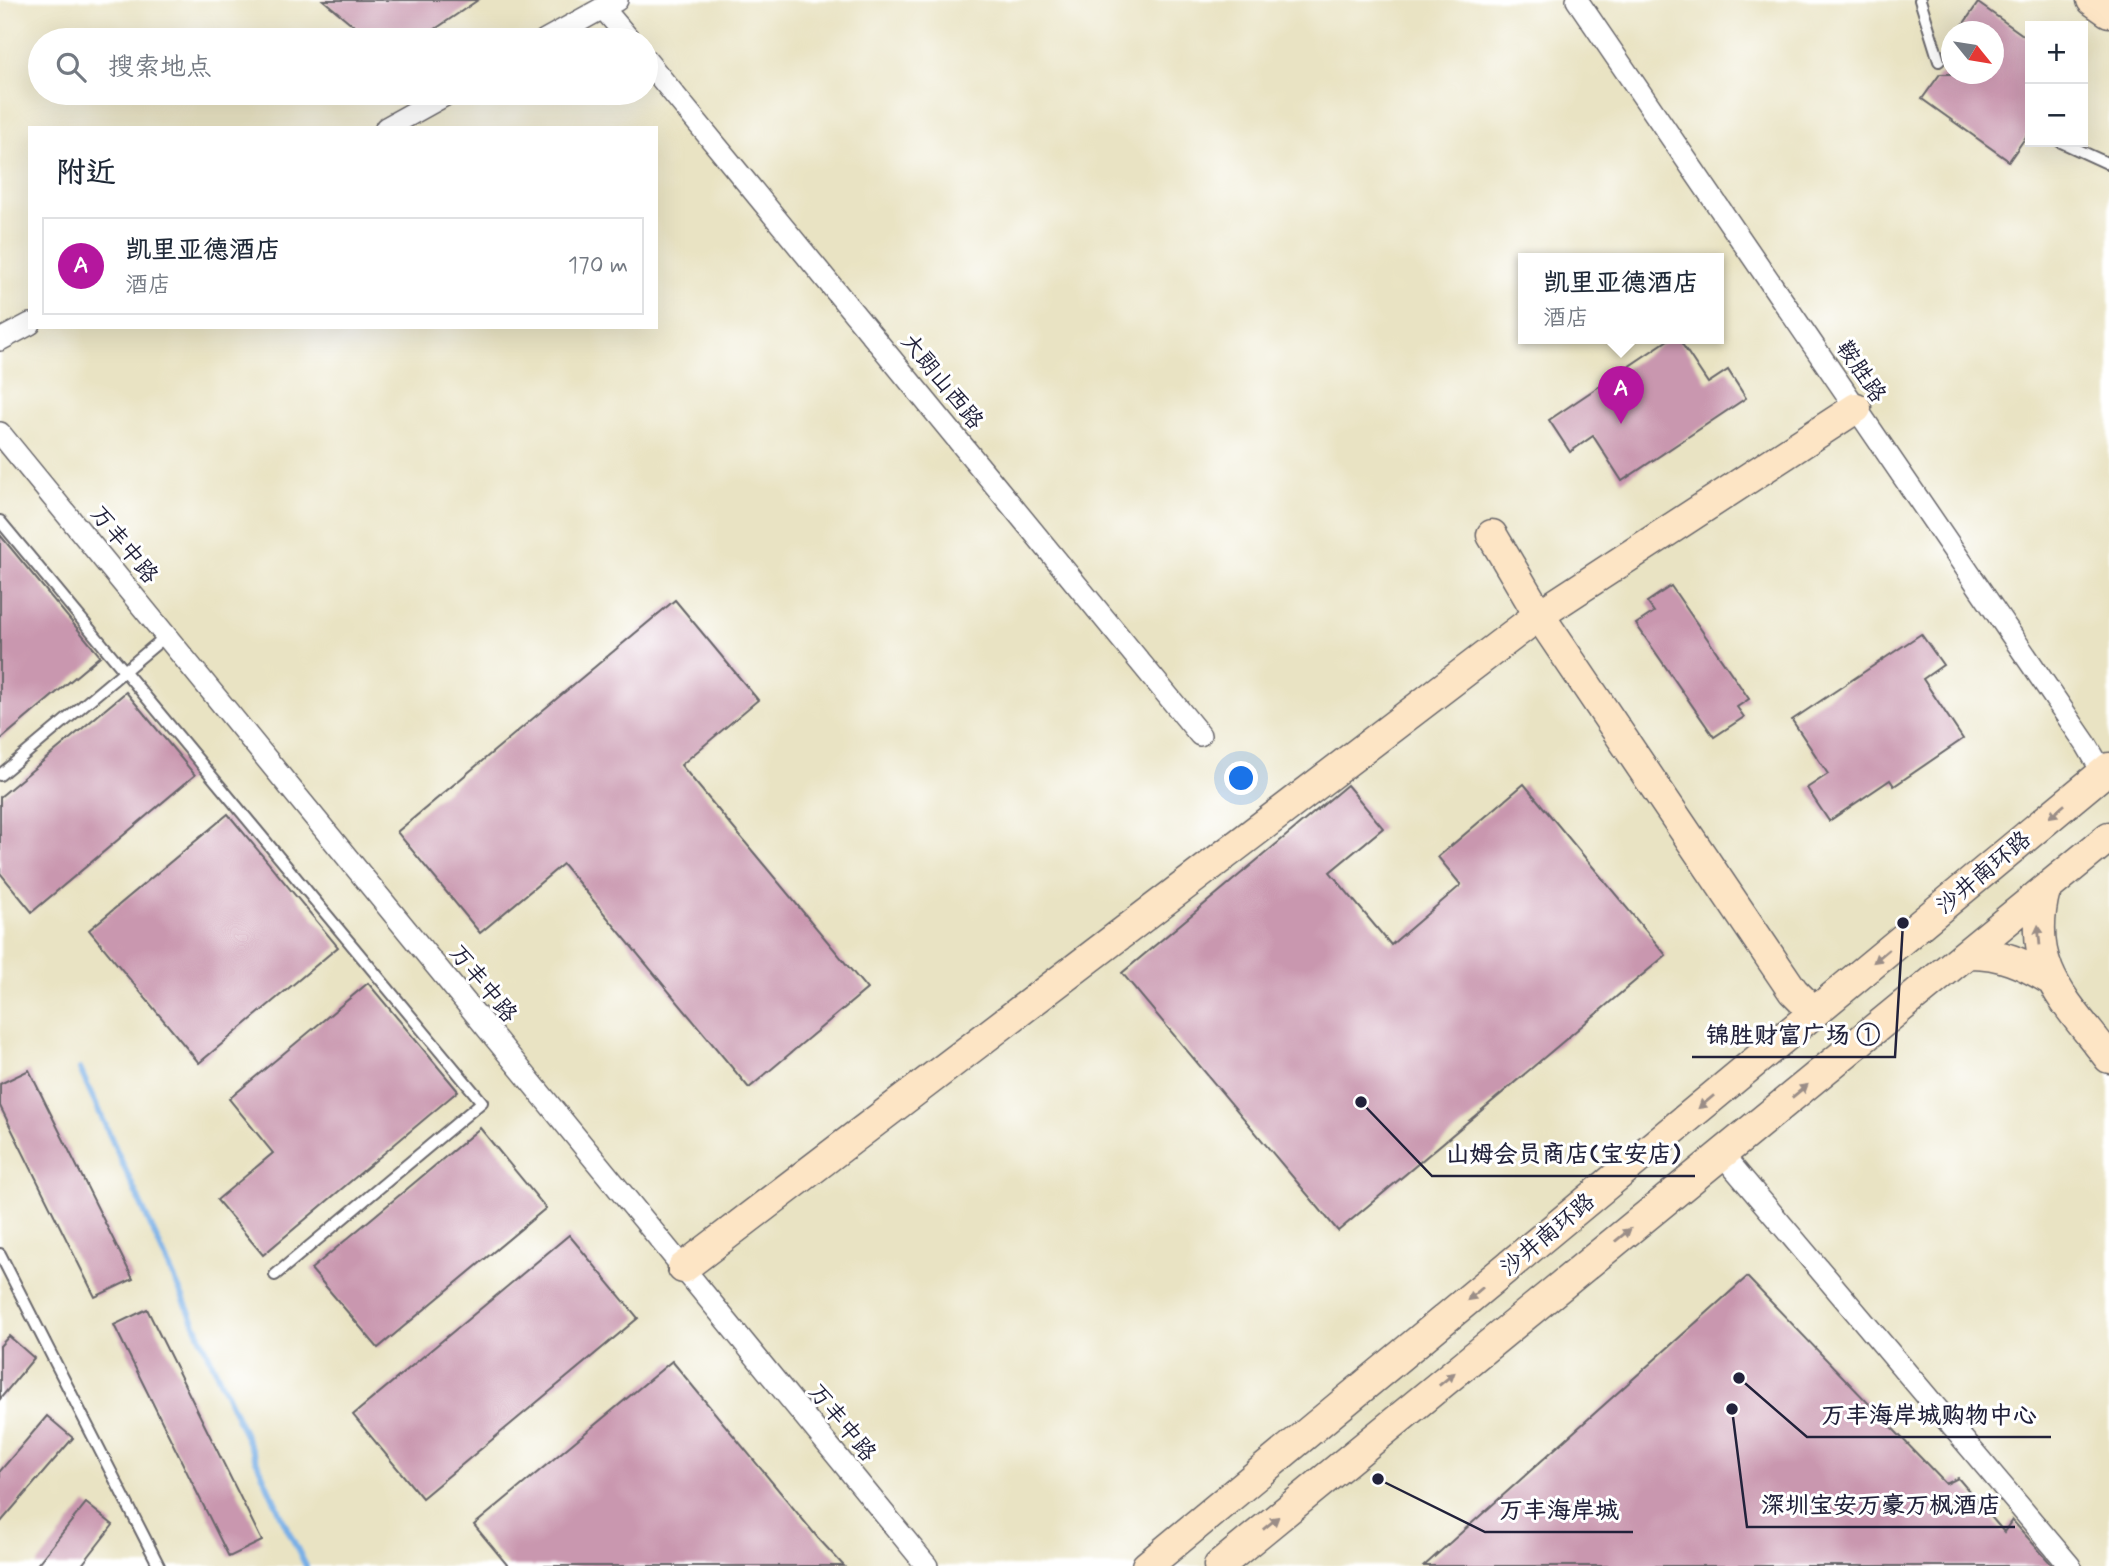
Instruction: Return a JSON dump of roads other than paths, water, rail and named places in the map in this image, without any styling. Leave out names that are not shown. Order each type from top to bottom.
[{"type":"main road","points":[[2092,0],[2109,12]]},
{"type":"main road","points":[[683,1268],[1539,615],[1856,408]]},
{"type":"main road","points":[[1492,535],[1539,615],[1793,991],[1814,1012]]},
{"type":"main road","name":"沙井南环路","points":[[1147,1566],[2106,770]]},
{"type":"main road","points":[[1219,1566],[2109,837]]},
{"type":"main road","points":[[2045,890],[2038,924],[2043,962],[2051,980],[2109,1058]]},
{"type":"main road","points":[[1968,953],[1983,952],[1999,956],[2051,980]]},
{"type":"street","name":"鞍胜路","points":[[1577,0],[2106,770]]},
{"type":"street","points":[[567,28],[610,4],[623,28]]},
{"type":"street","name":"大朗山西路","points":[[658,75],[1200,735]]},
{"type":"street","points":[[390,126],[427,105]]},
{"type":"street","points":[[0,340],[28,325]]},
{"type":"street","name":"万丰中路","points":[[0,433],[927,1566]]},
{"type":"street","points":[[1722,1154],[2070,1566]]},
{"type":"lane","points":[[1920,0],[1939,61]]},
{"type":"lane","points":[[2072,147],[2109,164]]},
{"type":"lane","points":[[0,521],[482,1102],[275,1275]]},
{"type":"lane","points":[[0,775],[166,636]]},
{"type":"lane","points":[[0,1254],[159,1566]]},
{"type":"waterway","points":[[80,1069],[306,1566]]},
{"type":"place","name":"凯里亚德酒店","points":[[1621,424]]},
{"type":"place","name":"锦胜财富广场 ①","points":[[1903,923]]},
{"type":"place","name":"山姆会员商店(宝安店)","points":[[1361,1102]]},
{"type":"place","name":"万丰海岸城购物中心","points":[[1739,1378]]},
{"type":"place","name":"深圳宝安万豪万枫酒店","points":[[1732,1409]]},
{"type":"place","name":"万丰海岸城","points":[[1378,1479]]}]
